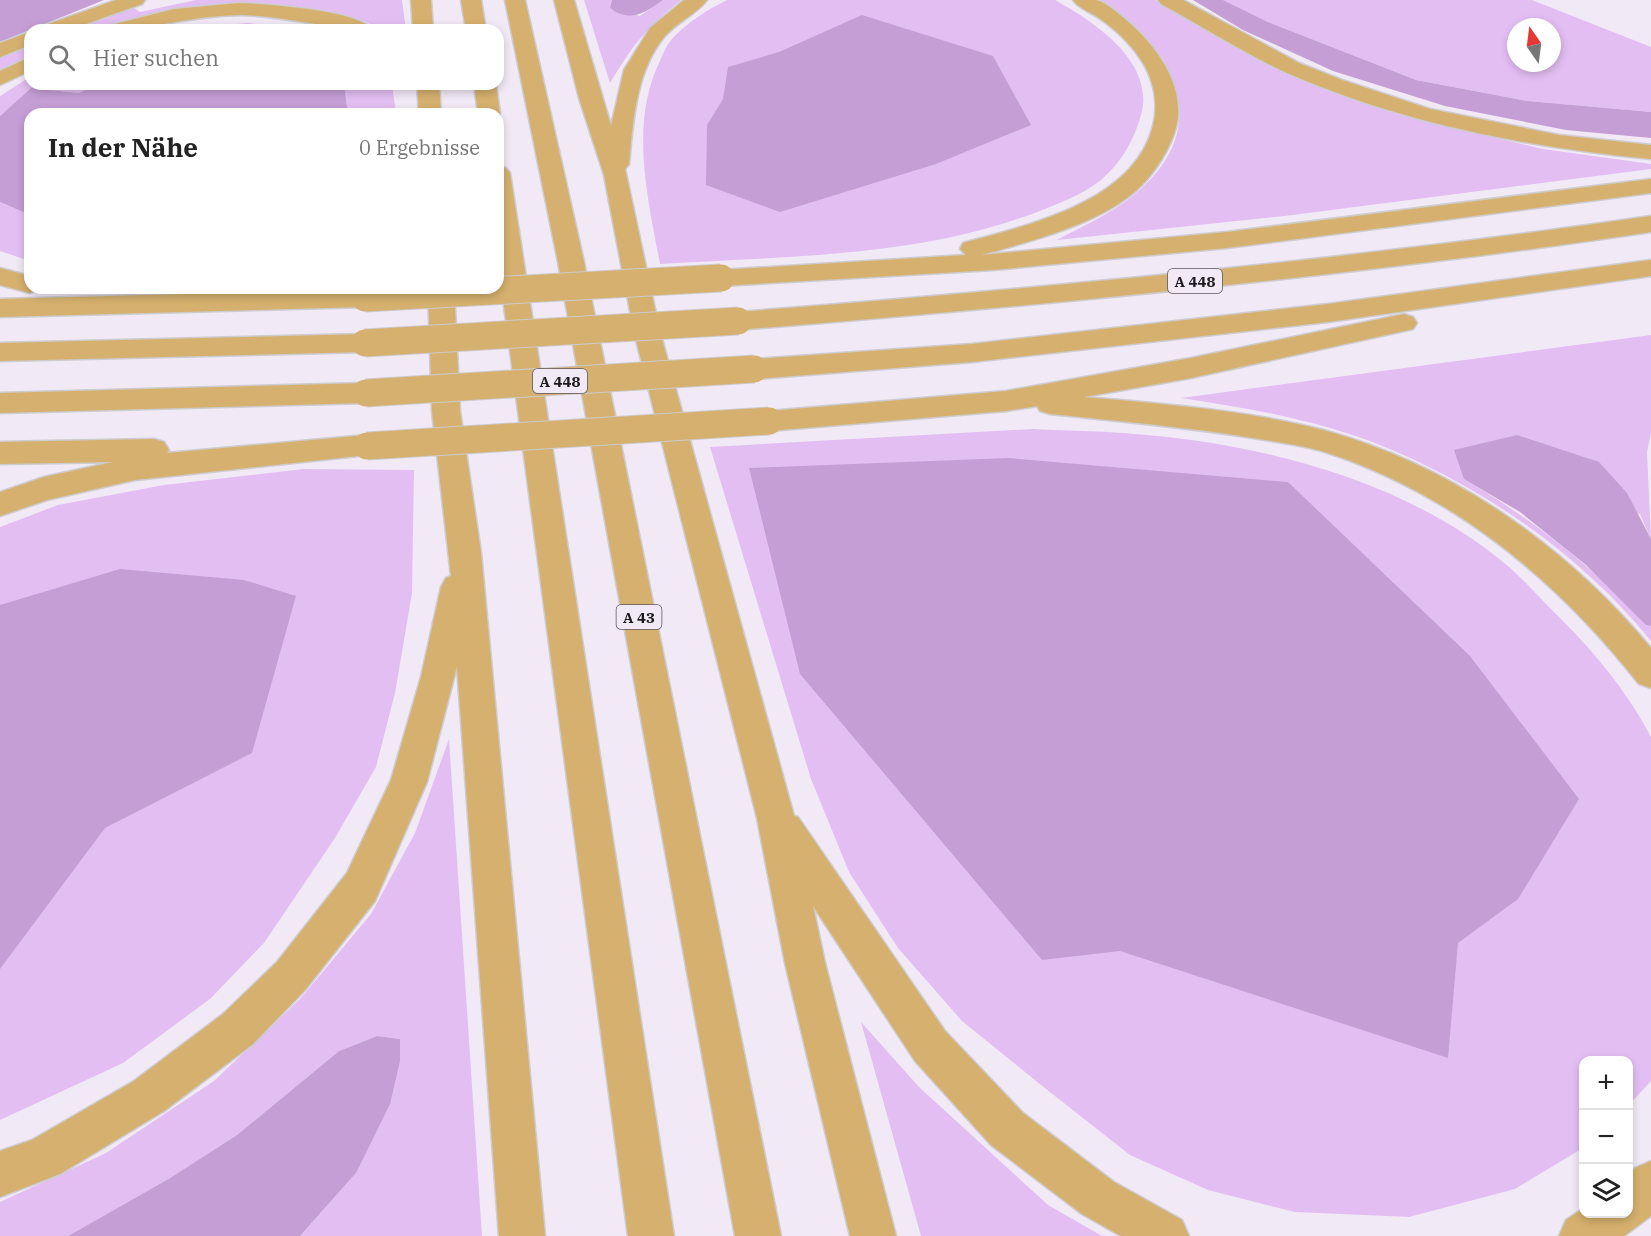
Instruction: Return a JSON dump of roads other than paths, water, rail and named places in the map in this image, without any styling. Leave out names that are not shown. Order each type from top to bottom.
[{"type":"highway","points":[[67,24],[135,0]]},
{"type":"highway","points":[[420,0],[422,24]]},
{"type":"highway","points":[[471,0],[475,24]]},
{"type":"highway","name":"A 43","points":[[515,0],[571,262],[758,1236]]},
{"type":"highway","points":[[564,0],[590,98],[616,175],[647,332],[776,818],[805,963],[873,1236]]},
{"type":"highway","points":[[616,175],[628,85],[644,49],[666,24],[697,0]]},
{"type":"highway","points":[[849,268],[972,250],[1048,228],[1130,184],[1153,157],[1164,135],[1167,112],[1165,88],[1158,68],[1146,52],[1115,21],[1083,0]]},
{"type":"highway","points":[[1167,0],[1236,40],[1285,63],[1389,103],[1490,129],[1598,148],[1651,152]]},
{"type":"highway","points":[[144,24],[189,15],[265,10],[335,20],[346,24]]},
{"type":"highway","points":[[0,51],[24,41]]},
{"type":"highway","points":[[0,79],[24,66]]},
{"type":"highway","points":[[486,90],[488,108]]},
{"type":"highway","points":[[504,290],[849,268],[993,262],[1227,240],[1651,186]]},
{"type":"highway","points":[[504,215],[651,1236]]},
{"type":"highway","name":"A 448","points":[[0,352],[364,342],[738,321],[1083,294],[1356,263],[1651,224]]},
{"type":"highway","points":[[0,504],[79,480],[158,466],[367,447],[769,421],[1006,400],[1191,368],[1651,269]]},
{"type":"highway","name":"A 448","points":[[0,403],[366,393],[972,353],[1328,313],[1651,269]]},
{"type":"highway","points":[[0,276],[24,283]]},
{"type":"highway","points":[[64,294],[100,304]]},
{"type":"highway","points":[[0,308],[436,294]]},
{"type":"highway","points":[[441,294],[446,411],[465,553],[522,1236]]},
{"type":"highway","points":[[1006,400],[1202,419],[1270,430],[1331,443],[1392,465],[1446,491],[1507,530],[1566,580],[1631,647],[1651,673]]},
{"type":"highway","points":[[0,453],[367,447]]},
{"type":"highway","points":[[0,1174],[44,1158],[149,1096],[238,1029],[291,976],[361,887],[409,782],[438,678],[465,553]]},
{"type":"highway","points":[[776,818],[938,1054],[1007,1129],[1098,1198],[1166,1236]]},
{"type":"highway","points":[[1633,1202],[1651,1184]]},
{"type":"highway","points":[[1582,1236],[1611,1218]]}]
